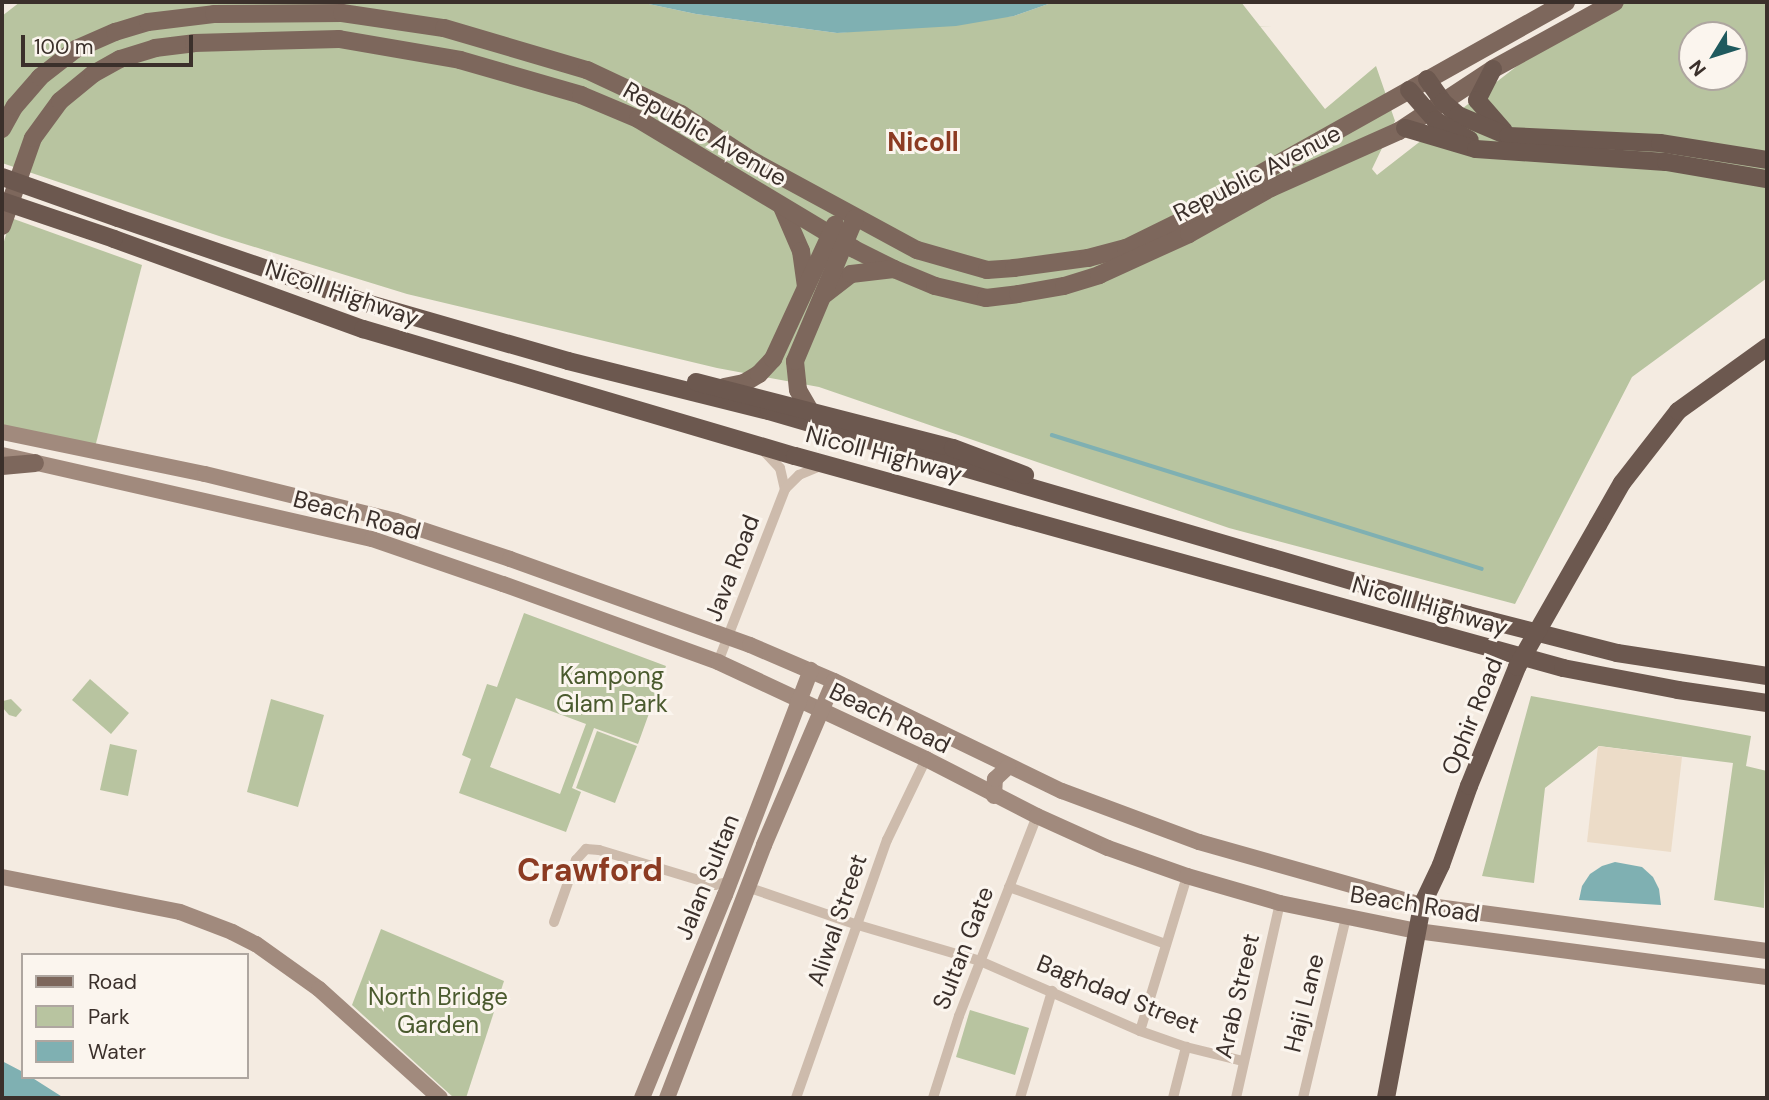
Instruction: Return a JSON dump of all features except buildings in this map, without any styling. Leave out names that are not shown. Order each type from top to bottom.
[{"type":"highway","points":[[1493,69],[1477,100],[1502,143]]},
{"type":"highway","points":[[1427,79],[1443,102],[1458,115],[1502,143]]},
{"type":"highway","points":[[1409,90],[1427,113],[1440,124],[1470,141],[1666,162],[1767,179]]},
{"type":"highway","points":[[1405,128],[1476,149],[1502,143],[1660,143],[1767,160]]},
{"type":"highway","name":"Nicoll Highway","points":[[2,177],[366,303],[568,360],[769,411],[1571,643],[1767,676]]},
{"type":"highway","name":"Nicoll Highway","points":[[2,201],[363,329],[825,464],[1563,668],[1767,704]]},
{"type":"highway","name":"Ophir Road","points":[[1386,1098],[1422,905],[1441,864],[1517,667],[1622,483],[1678,411],[1767,347]]},
{"type":"highway","points":[[568,360],[724,387],[953,448],[1100,507]]},
{"type":"main road","name":"Republic Avenue","points":[[2,128],[15,106],[40,78],[76,50],[115,32],[148,22],[214,14],[342,13],[443,28],[587,70],[681,114],[751,160],[918,250],[987,270],[1088,258],[1126,248],[1192,216],[1233,189],[1566,2]]},
{"type":"main road","name":"Republic Avenue","points":[[2,226],[33,138],[60,101],[93,74],[120,59],[155,48],[194,43],[339,39],[460,60],[581,95],[638,119],[838,239],[894,269],[935,286],[986,298],[1064,286],[1135,261],[1271,188],[1405,128],[1493,69],[1615,2]]},
{"type":"main road","points":[[781,205],[801,251],[812,295],[796,360],[798,390],[809,409]]},
{"type":"main road","points":[[724,387],[744,383],[759,374],[773,359],[812,295],[849,214]]},
{"type":"main road","points":[[812,295],[851,274],[894,269]]},
{"type":"main road","name":"Beach Road","points":[[2,432],[205,474],[396,521],[688,621],[811,670],[1008,767],[1134,820],[1199,842],[1422,905],[1767,951]]},
{"type":"main road","points":[[2,466],[27,461],[16,447],[22,436]]},
{"type":"main road","name":"Beach Road","points":[[2,455],[148,486],[372,540],[677,647],[718,662],[822,709],[995,796],[1108,848],[1187,876],[1280,902],[1417,930],[1767,977]]},
{"type":"main road","points":[[677,647],[691,635],[688,621]]},
{"type":"main road","name":"Jalan Sultan","points":[[642,1098],[728,888],[811,670]]},
{"type":"main road","name":"Jalan Sultan","points":[[667,1098],[744,894],[834,681]]},
{"type":"main road","points":[[995,796],[995,779],[1008,767]]},
{"type":"main road","points":[[2,877],[180,912],[256,944],[319,989],[440,1098]]},
{"type":"street","points":[[753,443],[764,450],[780,468],[785,489]]},
{"type":"street","points":[[785,489],[799,475],[825,464]]},
{"type":"street","name":"Java Road","points":[[718,662],[785,489]]},
{"type":"street","name":"Aliwal Street","points":[[796,1098],[887,840],[926,759]]},
{"type":"street","name":"Sultan Gate","points":[[933,1098],[980,961],[1037,816]]},
{"type":"street","name":"Baghdad Street","points":[[554,922],[576,860],[586,849],[598,850],[673,874],[676,878],[728,888],[980,961],[1140,1031],[1186,1047],[1243,1060]]},
{"type":"street","points":[[1140,1031],[1187,876]]},
{"type":"street","points":[[1009,887],[1166,944]]},
{"type":"street","name":"Arab Street","points":[[1236,1098],[1280,902]]},
{"type":"street","name":"Haji Lane","points":[[1303,1098],[1346,917]]},
{"type":"street","points":[[1020,1098],[1052,991]]},
{"type":"street","points":[[1173,1098],[1186,1047]]},
{"type":"green space","points":[[20,2],[639,2],[696,14],[837,33],[1014,16],[1054,2],[1241,2],[1325,109],[1376,66],[1395,121],[1372,169],[1377,175],[1599,2],[1767,2],[1767,278],[1632,377],[1515,604],[1229,528],[819,387],[717,368],[407,294],[222,237],[2,163],[2,16]]},
{"type":"green space","points":[[11,218],[142,265],[94,451],[2,431],[2,248]]},
{"type":"green space","name":"Kampong Glam Park","points":[[524,613],[666,666],[638,744],[594,728],[572,788],[581,792],[566,832],[459,793],[471,759],[462,755],[487,684],[497,687]],"holes":[[[516,698],[586,724],[560,794],[490,767]]]},
{"type":"green space","points":[[90,679],[129,713],[111,734],[72,700]]},
{"type":"green space","points":[[1531,696],[1751,736],[1746,766],[1767,771],[1764,908],[1714,900],[1733,763],[1599,746],[1545,788],[1534,883],[1482,876]]},
{"type":"green space","points":[[11,699],[22,710],[16,717],[9,715],[2,707],[3,701]]},
{"type":"green space","points":[[271,699],[324,715],[298,807],[247,792]]},
{"type":"green space","points":[[597,731],[637,746],[615,803],[576,788]]},
{"type":"green space","points":[[110,744],[137,750],[128,796],[100,790]]},
{"type":"green space","name":"North Bridge Garden","points":[[381,929],[504,981],[466,1098],[454,1098],[352,1005]]},
{"type":"green space","points":[[970,1010],[1029,1028],[1015,1075],[956,1057]]},
{"type":"shaded area","points":[[1598,746],[1682,757],[1671,852],[1587,842]]},
{"type":"water","points":[[639,2],[1054,2],[1014,16],[956,26],[837,33],[696,14]]},
{"type":"water","points":[[1615,862],[1642,867],[1653,877],[1659,889],[1661,905],[1579,900],[1582,886],[1590,874]]},
{"type":"water","points":[[2,1061],[21,1071],[21,1079],[34,1079],[64,1098],[2,1097]]},
{"type":"waterway","points":[[1052,435],[1482,569]]},
{"type":"district","name":"Nicoll","points":[[923,143]]},
{"type":"district","name":"Crawford","points":[[590,870]]}]
